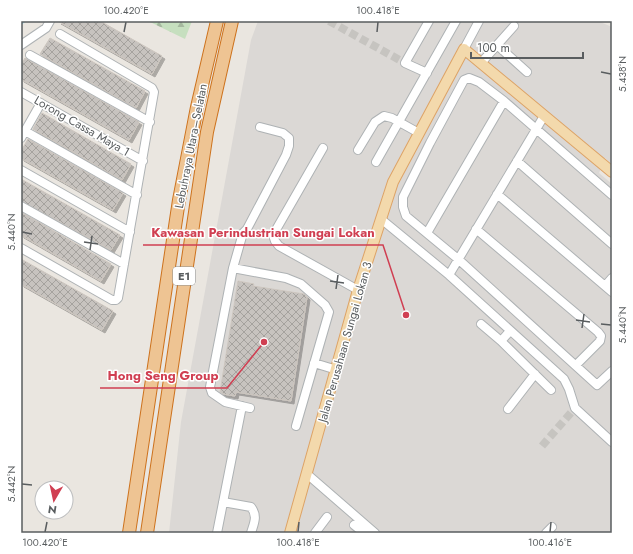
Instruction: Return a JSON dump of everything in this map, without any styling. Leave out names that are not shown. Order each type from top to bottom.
[{"type":"highway","name":"Lebuhraya Utara–Selatan","points":[[129,533],[179,200],[197,107],[217,21]]},
{"type":"highway","name":"Lebuhraya Utara–Selatan","points":[[147,533],[207,132],[232,21]]},
{"type":"main road","points":[[464,49],[612,172]]},
{"type":"main road","name":"Jalan Perusahaan Sungai Lokan 3","points":[[293,532],[307,474],[358,290],[393,182],[464,49]]},
{"type":"street","points":[[21,45],[46,28],[50,21]]},
{"type":"street","points":[[427,73],[405,63],[429,21]]},
{"type":"street","points":[[376,162],[456,21]]},
{"type":"street","points":[[464,49],[479,21]]},
{"type":"street","points":[[481,63],[514,26]]},
{"type":"street","points":[[21,248],[112,300],[116,300],[118,298],[150,122],[154,92],[152,88],[60,34]]},
{"type":"street","points":[[497,45],[527,72]]},
{"type":"street","points":[[30,55],[150,122]]},
{"type":"street","points":[[612,195],[537,128],[479,82],[469,78],[464,80],[403,197],[403,207],[406,216],[458,258],[597,385],[612,371]]},
{"type":"street","name":"Lorong Cassa Maya 1","points":[[21,92],[143,160]]},
{"type":"street","points":[[427,233],[504,101]]},
{"type":"street","points":[[41,103],[23,134],[137,196]]},
{"type":"street","points":[[358,150],[375,122],[384,116],[392,118],[419,133]]},
{"type":"street","points":[[450,272],[544,116]]},
{"type":"street","points":[[217,533],[246,407],[225,402],[212,393],[210,387],[233,268],[243,233],[249,225],[286,156],[289,146],[289,138],[283,133],[260,126]]},
{"type":"street","points":[[323,148],[273,235],[279,246],[358,290]]},
{"type":"street","points":[[517,161],[612,244]]},
{"type":"street","points":[[21,170],[130,232]]},
{"type":"street","points":[[497,194],[612,292]]},
{"type":"street","points":[[21,206],[124,264]]},
{"type":"street","points":[[381,219],[450,272],[510,331],[564,379],[575,408],[612,442]]},
{"type":"street","points":[[476,229],[601,336],[600,341],[578,367]]},
{"type":"street","points":[[233,268],[286,278],[301,284],[325,305],[329,312],[296,426]]},
{"type":"street","points":[[605,286],[612,278]]},
{"type":"street","points":[[481,324],[501,341],[551,390]]},
{"type":"street","points":[[501,341],[510,331]]},
{"type":"street","points":[[314,363],[337,370]]},
{"type":"street","points":[[508,409],[536,374]]},
{"type":"street","points":[[307,474],[375,533]]},
{"type":"street","points":[[223,502],[251,507],[255,512],[255,520],[251,533]]},
{"type":"street","points":[[315,533],[327,517]]},
{"type":"street","points":[[354,525],[364,533]]},
{"type":"shaded area","points":[[258,21],[598,21],[612,27],[612,164],[605,158],[599,173],[612,184],[612,533],[169,533],[181,422],[251,40]]},
{"type":"green space","points":[[148,21],[192,21],[185,39]]},
{"type":"building","points":[[58,21],[100,21],[162,56],[152,74]]},
{"type":"building","points":[[50,38],[145,91],[136,108],[40,54]]},
{"type":"building","points":[[25,58],[139,122],[129,140],[21,79],[21,65]]},
{"type":"building","points":[[42,113],[131,164],[122,180],[33,129]]},
{"type":"building","points":[[28,139],[123,193],[113,210],[21,158],[21,151]]},
{"type":"building","points":[[21,179],[120,235],[111,250],[21,201]]},
{"type":"building","points":[[21,212],[111,264],[101,281],[21,235]]},
{"type":"building","points":[[21,259],[113,311],[102,330],[21,284]]},
{"type":"building","points":[[238,281],[254,284],[253,286],[304,294],[307,297],[291,401],[236,392],[235,396],[220,392]]},
{"type":"waterway","points":[[21,24],[25,21]]},
{"type":"tunnel","points":[[329,21],[405,63]]},
{"type":"tunnel","points":[[542,446],[575,408]]},
{"type":"place","name":"Kawasan Perindustrian Sungai Lokan","points":[[406,315]]},
{"type":"place","name":"Hong Seng Group","points":[[264,342]]}]
